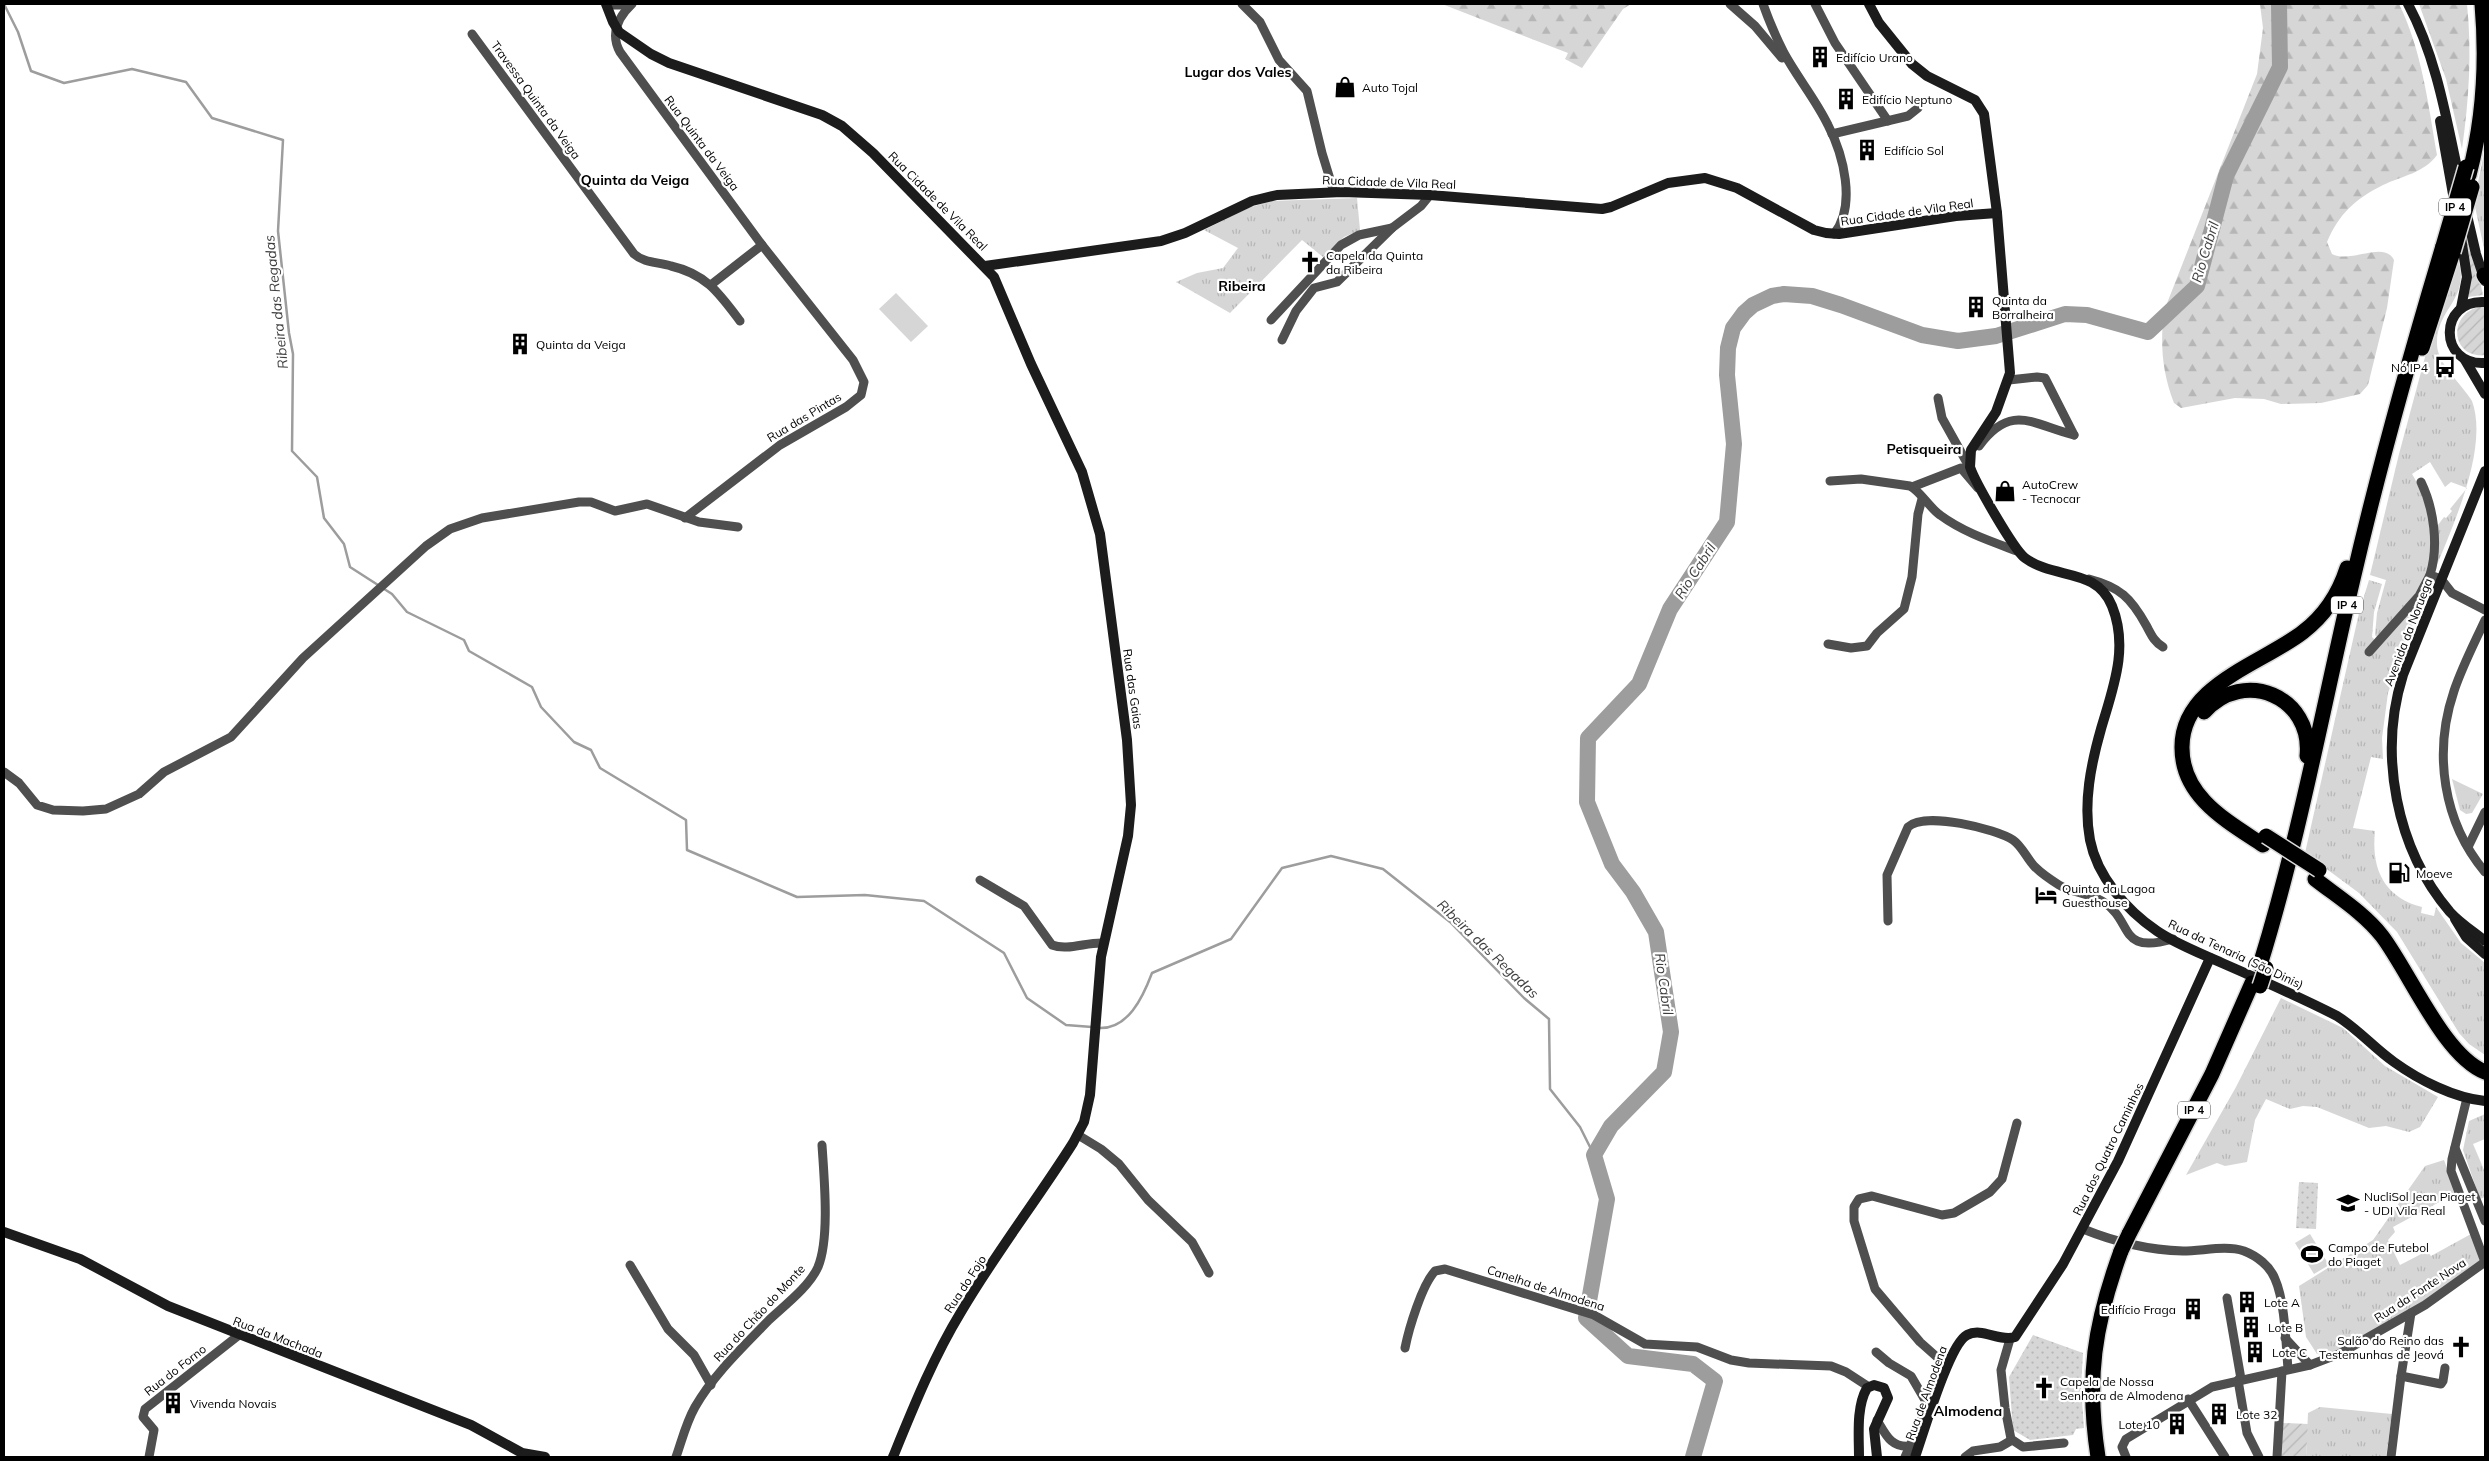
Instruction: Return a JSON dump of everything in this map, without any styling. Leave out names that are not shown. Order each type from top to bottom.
[{"type":"highway","name":"IP 4","points":[[2469,176],[2477,85],[2474,4]]},
{"type":"highway","name":"IP 4","points":[[2263,967],[2353,577],[2404,387],[2469,176],[2479,132],[2483,96],[2484,34],[2482,4]]},
{"type":"highway","points":[[2469,176],[2485,137]]},
{"type":"highway","name":"IP 4","points":[[2098,1457],[2091,1400],[2094,1351],[2107,1290],[2132,1235],[2256,985],[2263,967],[2293,875],[2404,387]]},
{"type":"highway","points":[[2404,387],[2380,446],[2347,568],[2334,597],[2320,616],[2302,633],[2214,689],[2196,706],[2185,724],[2182,758],[2186,774],[2193,788],[2202,800],[2217,813],[2350,894],[2378,921],[2399,948],[2457,1038],[2474,1055],[2485,1060]]},
{"type":"highway","points":[[2265,841],[2208,792],[2199,781],[2192,756],[2193,732],[2204,712],[2214,701],[2237,691],[2262,691],[2283,700],[2299,716],[2308,741],[2306,764],[2284,862],[2278,903]]},
{"type":"highway","points":[[2317,875],[2377,931],[2398,960],[2454,1049],[2467,1062],[2485,1072]]},
{"type":"highway","name":"IP 4","points":[[2103,1457],[2097,1400],[2102,1348],[2110,1306],[2125,1251]]},
{"type":"street","points":[[622,56],[615,42],[616,27],[606,5],[631,4]]},
{"type":"street","points":[[616,27],[631,4]]},
{"type":"street","points":[[1242,4],[1260,22],[1279,60],[1307,91],[1322,153],[1334,192]]},
{"type":"street","points":[[1730,4],[1754,26],[1795,73]]},
{"type":"street","points":[[1763,4],[1778,42],[1832,134],[1845,184],[1842,218],[1834,234]]},
{"type":"street","points":[[1815,4],[1835,44],[1888,121]]},
{"type":"street","points":[[1869,4],[1884,31],[1919,70],[1970,97],[1982,108],[1997,213],[2009,374],[1995,415],[1971,450],[1969,459],[1971,470]]},
{"type":"street","points":[[2408,4],[2423,35],[2432,65],[2443,105],[2476,254],[2485,278]]},
{"type":"street","name":"Rua Cidade de Vila Real","points":[[616,27],[635,45],[669,63],[813,112],[835,122],[865,146],[985,266],[1161,241],[1185,233],[1265,196],[1334,192],[1430,195],[1607,209],[1668,183],[1705,178],[1737,188],[1814,230],[1834,234],[1954,216],[1997,213]]},
{"type":"street","name":"Travessa Quinta da Veiga","points":[[472,34],[634,254],[646,261],[678,268],[712,284]]},
{"type":"street","points":[[622,56],[622,46],[626,38]]},
{"type":"street","name":"Rua Quinta da Veiga","points":[[622,56],[762,245]]},
{"type":"street","points":[[2432,65],[2466,262],[2467,287],[2461,308],[2452,321],[2449,332],[2455,350],[2464,359],[2485,394]]},
{"type":"street","points":[[1832,134],[1912,115],[1918,108]]},
{"type":"street","points":[[1282,340],[1294,313],[1312,290],[1316,287],[1337,282],[1392,228],[1421,206],[1430,195]]},
{"type":"street","points":[[1271,320],[1341,245],[1359,235],[1392,228]]},
{"type":"street","points":[[740,321],[712,284],[762,245]]},
{"type":"street","name":"Rua das Pintas","points":[[685,518],[772,451],[846,406],[863,391],[863,377],[853,360],[762,245]]},
{"type":"street","name":"Rua das Gaias","points":[[985,266],[1002,291],[1029,360],[1082,472],[1090,494],[1100,534],[1127,740],[1131,805],[1128,836],[1103,943],[1090,1096],[1078,1135]]},
{"type":"street","points":[[2461,308],[2473,302],[2485,302]]},
{"type":"street","points":[[2464,359],[2474,363],[2485,363]]},
{"type":"street","points":[[1971,470],[1971,460],[1976,449],[1990,432],[2002,423],[2024,420],[2074,435],[2045,378],[2009,374]]},
{"type":"street","points":[[1938,398],[1942,418],[2017,551]]},
{"type":"street","points":[[1830,482],[1861,479],[1912,488],[1961,468],[1974,485],[1982,491]]},
{"type":"street","name":"Avenida da Noruega","points":[[2454,916],[2432,885],[2409,841],[2397,798],[2392,750],[2395,712],[2400,684],[2485,471]]},
{"type":"street","points":[[2369,652],[2419,596],[2430,575],[2434,556],[2433,525],[2429,502],[2421,482]]},
{"type":"street","points":[[1912,488],[1928,506],[1956,526],[2017,551],[2039,565],[2111,585],[2122,593],[2138,612],[2154,639],[2163,647]]},
{"type":"street","points":[[1828,644],[1851,648],[1866,646],[1877,633],[1903,612],[1912,577],[1918,514],[1922,499]]},
{"type":"street","points":[[4,772],[19,783],[37,805],[43,808],[89,811],[106,809],[128,800],[148,788],[164,772],[231,737],[303,658],[376,591],[442,534],[465,523],[495,514],[586,501],[615,511],[647,504],[685,518],[738,527]]},
{"type":"street","points":[[2430,575],[2441,579],[2450,592],[2485,610]]},
{"type":"street","name":"Rua da Tenaria (São Dinis)","points":[[2089,579],[2099,586],[2109,600],[2118,622],[2120,649],[2118,666],[2096,748],[2088,808],[2092,849],[2105,877],[2125,903],[2148,924],[2173,939],[2337,1016],[2404,1069],[2445,1090],[2467,1098],[2485,1101]]},
{"type":"street","points":[[2485,620],[2454,692],[2443,750],[2450,809],[2468,848],[2485,872]]},
{"type":"street","points":[[2468,848],[2485,812]]},
{"type":"street","points":[[1888,922],[1887,887],[1890,866],[1908,827],[1913,822],[1933,819],[1962,824],[2007,837],[2015,842],[2035,867],[2058,884],[2104,902],[2129,935],[2142,944],[2149,945],[2173,939]]},
{"type":"street","points":[[980,880],[1024,906],[1052,945],[1061,947],[1086,943],[1103,943]]},
{"type":"street","points":[[2454,916],[2485,941]]},
{"type":"street","points":[[2454,916],[2466,937],[2485,954]]},
{"type":"street","name":"Rua dos Quatro Caminhos","points":[[2010,1338],[2015,1337],[2021,1330],[2083,1229],[2145,1105],[2210,958]]},
{"type":"street","points":[[2467,1098],[2451,1171],[2485,1262]]},
{"type":"street","points":[[1947,1366],[1920,1342],[1875,1289],[1854,1221],[1854,1206],[1859,1199],[1872,1196],[1942,1216],[1950,1214],[1986,1195],[2000,1182],[2006,1171],[2017,1123]]},
{"type":"street","points":[[1078,1135],[1101,1149],[1118,1164],[1148,1200],[1192,1242],[1209,1273]]},
{"type":"street","name":"Rua do Fojo","points":[[893,1457],[932,1367],[961,1311],[1078,1135]]},
{"type":"street","name":"Rua do Chão do Monte","points":[[676,1457],[690,1418],[711,1385],[736,1354],[804,1286],[819,1266],[823,1244],[825,1207],[822,1145]]},
{"type":"street","points":[[2455,1148],[2485,1221]]},
{"type":"street","points":[[2083,1229],[2116,1241],[2145,1247],[2182,1251],[2235,1249],[2250,1254],[2265,1265],[2275,1279],[2285,1338],[2285,1370],[2277,1457]]},
{"type":"street","name":"Rua da Machada","points":[[4,1232],[80,1259],[168,1306],[458,1420],[522,1453],[545,1457]]},
{"type":"street","name":"Rua da Fonte Nova","points":[[2126,1457],[2123,1443],[2132,1434],[2212,1386],[2313,1364],[2352,1348],[2411,1314],[2485,1262]]},
{"type":"street","points":[[630,1265],[668,1329],[694,1355],[711,1385]]},
{"type":"street","name":"Canelha de Almodena","points":[[1405,1348],[1410,1327],[1428,1282],[1434,1272],[1439,1269],[1586,1312],[1645,1344],[1697,1347],[1731,1360],[1749,1363],[1831,1366],[1844,1370],[1869,1387]]},
{"type":"street","points":[[2227,1298],[2247,1433],[2259,1457]]},
{"type":"street","points":[[2391,1457],[2411,1314]]},
{"type":"street","name":"Rua de Almodena","points":[[1915,1457],[1930,1408],[1957,1346],[1966,1335],[1979,1333],[2010,1338]]},
{"type":"street","name":"Rua do Forno","points":[[149,1457],[154,1430],[143,1417],[144,1410],[239,1335]]},
{"type":"street","points":[[2010,1338],[2001,1374],[2006,1421],[2012,1440],[2024,1448],[2064,1443]]},
{"type":"street","points":[[2285,1338],[2313,1364]]},
{"type":"street","points":[[1876,1352],[1889,1363],[1911,1376],[1930,1408],[1905,1457]]},
{"type":"street","points":[[2401,1376],[2441,1384],[2444,1381],[2445,1368]]},
{"type":"street","points":[[1859,1457],[1860,1417],[1864,1395],[1869,1387],[1881,1386],[1888,1395],[1887,1404],[1877,1420],[1873,1432],[1877,1457]]},
{"type":"street","points":[[2188,1400],[2225,1457]]},
{"type":"street","points":[[1877,1420],[1892,1443],[1900,1446],[1910,1446]]},
{"type":"street","points":[[1965,1457],[1973,1452],[2000,1447],[2012,1440]]},
{"type":"green space","points":[[1442,4],[1631,4],[1623,9],[1582,68],[1565,59],[1568,53]]},
{"type":"green space","points":[[2260,4],[2399,4],[2419,59],[2437,155],[2426,166],[2383,185],[2356,202],[2337,223],[2327,242],[2332,254],[2348,256],[2383,252],[2389,254],[2394,260],[2387,308],[2368,385],[2360,394],[2321,403],[2281,404],[2264,399],[2235,398],[2181,408],[2174,403],[2170,392],[2163,358],[2164,311],[2257,74],[2263,28]]},
{"type":"green space","points":[[2419,4],[2467,4],[2469,76],[2462,149],[2446,79]]},
{"type":"green space","points":[[2485,148],[2485,253],[2474,202]]},
{"type":"green space","points":[[1357,198],[1360,230],[1344,237],[1323,257],[1302,240],[1230,313],[1176,282],[1197,273],[1223,268],[1238,248],[1204,230],[1248,208],[1271,201]]},
{"type":"green space","points":[[2468,227],[2483,295],[2468,297],[2469,288],[2465,244]]},
{"type":"green space","points":[[2458,259],[2461,273],[2460,285],[2442,321],[2438,332],[2437,344],[2445,366],[2472,401],[2476,420],[2473,463],[2466,488],[2451,482],[2445,487],[2430,462],[2412,474],[2423,498],[2430,526],[2431,541],[2428,569],[2414,596],[2378,638],[2375,635],[2377,613],[2386,580],[2370,575],[2399,454],[2432,331]]},
{"type":"green space","points":[[896,293],[928,326],[911,342],[879,309]]},
{"type":"green space","points":[[2478,307],[2485,307],[2485,355],[2466,351],[2460,344],[2458,336],[2461,319],[2468,312]]},
{"type":"green space","points":[[2465,490],[2435,570],[2435,529],[2444,517],[2446,518],[2452,511],[2450,509]]},
{"type":"green space","points":[[2369,580],[2382,584],[2374,612],[2372,637],[2375,640],[2416,605],[2420,604],[2388,693],[2382,738],[2383,759],[2371,757],[2353,828],[2375,831],[2375,858],[2378,869],[2389,889],[2409,902],[2422,907],[2421,913],[2434,916],[2436,907],[2461,943],[2485,963],[2485,1055],[2469,1044],[2459,1033],[2397,932],[2359,893],[2305,853],[2359,613]]},
{"type":"green space","points":[[2452,779],[2483,794],[2472,813],[2466,814],[2460,810]]},
{"type":"green space","points":[[2281,998],[2343,1028],[2385,1066],[2438,1097],[2420,1127],[2409,1132],[2386,1126],[2369,1128],[2317,1107],[2303,1106],[2290,1109],[2266,1099],[2255,1120],[2247,1162],[2225,1166],[2217,1163],[2186,1175],[2236,1087]]},
{"type":"green space","points":[[2485,1114],[2485,1139],[2473,1144],[2485,1172],[2485,1197],[2480,1199],[2463,1150],[2469,1121]]},
{"type":"green space","points":[[2444,1160],[2456,1193],[2393,1227],[2395,1232],[2388,1240],[2400,1265],[2427,1251],[2431,1256],[2471,1234],[2481,1261],[2419,1305],[2329,1355],[2317,1354],[2306,1337],[2299,1286],[2373,1240],[2425,1166]]},
{"type":"green space","points":[[2299,1182],[2318,1183],[2316,1229],[2296,1228]]},
{"type":"green space","name":"Campo de Futebol do Piaget","points":[[2310,1234],[2329,1265],[2314,1274],[2295,1243]]},
{"type":"green space","points":[[2033,1335],[2083,1353],[2081,1387],[2084,1428],[2076,1429],[2073,1435],[2030,1440],[2013,1430],[2009,1377]]},
{"type":"green space","points":[[2320,1407],[2392,1414],[2386,1457],[2306,1457],[2308,1413]]},
{"type":"green space","points":[[2283,1423],[2308,1424],[2306,1457],[2280,1457]]},
{"type":"waterway","name":"Ribeira das Regadas","points":[[4,4],[18,32],[31,71],[64,83],[132,69],[186,82],[212,118],[283,140],[278,231],[293,354],[292,451],[317,477],[324,518],[344,544],[350,567],[392,594],[407,612],[464,640],[469,651],[532,687],[541,707],[574,742],[591,750],[600,768],[686,820],[687,850],[797,897],[865,895],[924,901],[1004,953],[1027,998],[1066,1025],[1092,1027]]},
{"type":"waterway","name":"Rio Cabril","points":[[1693,1457],[1715,1381],[1693,1364],[1628,1356],[1586,1318],[1607,1199],[1594,1155],[1611,1126],[1664,1072],[1671,1032],[1656,932],[1633,892],[1612,864],[1587,802],[1588,738],[1639,684],[1670,609],[1727,522],[1734,444],[1727,375],[1728,348],[1733,328],[1744,313],[1753,305],[1772,296],[1784,294],[1812,296],[1922,335],[1958,341],[1996,336],[2065,314],[2087,315],[2148,332],[2197,286],[2226,176],[2280,67],[2279,4]]},
{"type":"waterway","name":"Ribeira das Regadas","points":[[1098,1028],[1118,1024],[1126,1018],[1139,1001],[1152,973],[1231,939],[1282,868],[1331,856],[1383,869],[1450,922],[1524,998],[1549,1019],[1550,1089],[1580,1127],[1594,1155]]},
{"type":"place","name":"Edifício Urano","points":[[1820,57]]},
{"type":"place","name":"Auto Tojal","points":[[1345,87]]},
{"type":"place","name":"Edifício Neptuno","points":[[1846,99]]},
{"type":"place","name":"Edifício Sol","points":[[1867,150]]},
{"type":"place","name":"Capela da Quinta da Ribeira","points":[[1310,262]]},
{"type":"place","name":"Quinta da Borralheira","points":[[1976,307]]},
{"type":"place","name":"Quinta da Veiga","points":[[520,344]]},
{"type":"place","name":"Nó IP4","points":[[2445,367]]},
{"type":"place","name":"AutoCrew - Tecnocar","points":[[2005,491]]},
{"type":"place","name":"Moeve","points":[[2399,873]]},
{"type":"place","name":"Quinta da Lagoa Guesthouse","points":[[2046,895]]},
{"type":"place","name":"NucliSol Jean Piaget - UDI Vila Real","points":[[2348,1203]]},
{"type":"place","name":"Campo de Futebol do Piaget","points":[[2312,1254]]},
{"type":"place","name":"Lote A","points":[[2247,1302]]},
{"type":"place","name":"Edifício Fraga","points":[[2193,1309]]},
{"type":"place","name":"Lote B","points":[[2251,1327]]},
{"type":"place","name":"Salão do Reino das Testemunhas de Jeová","points":[[2461,1347]]},
{"type":"place","name":"Lote C","points":[[2255,1352]]},
{"type":"place","name":"Capela de Nossa Senhora de Almodena","points":[[2044,1388]]},
{"type":"place","name":"Vivenda Novais","points":[[173,1403]]},
{"type":"place","name":"Lote 32","points":[[2219,1414]]},
{"type":"place","name":"Lote 10","points":[[2177,1424]]},
{"type":"district","name":"Lugar dos Vales","points":[[1238,72]]},
{"type":"district","name":"Quinta da Veiga","points":[[635,180]]},
{"type":"district","name":"Ribeira","points":[[1242,286]]},
{"type":"district","name":"Petisqueira","points":[[1924,449]]},
{"type":"district","name":"Almodena","points":[[1968,1411]]}]
